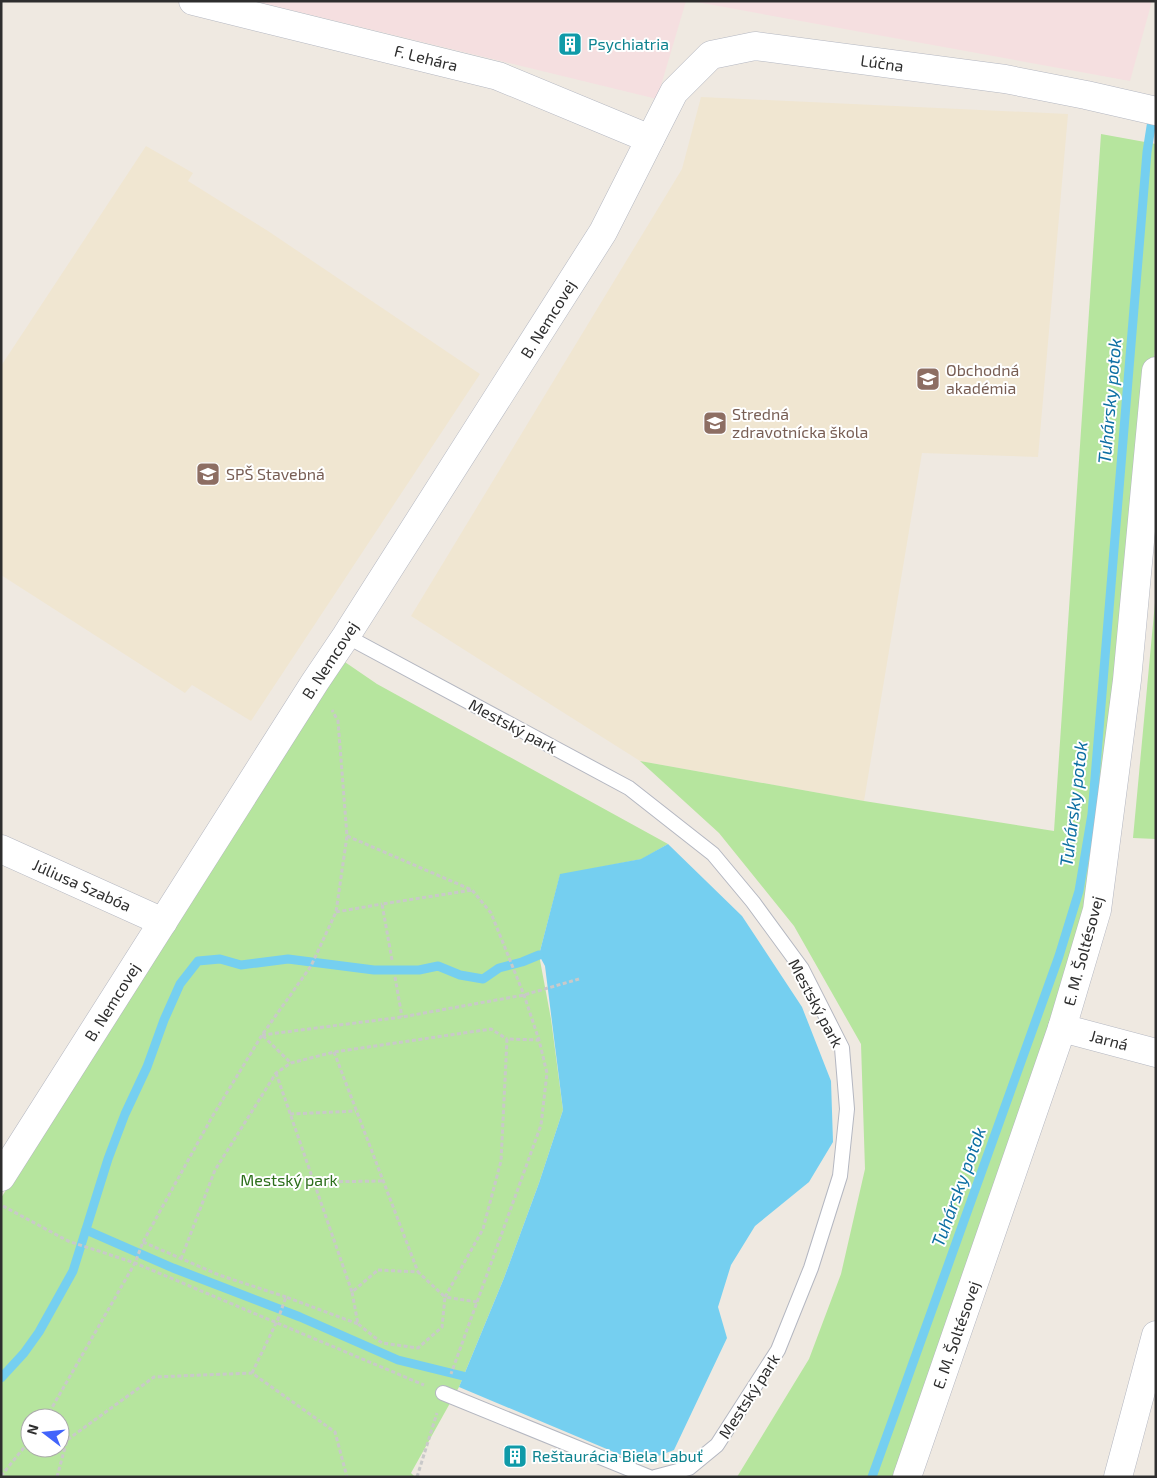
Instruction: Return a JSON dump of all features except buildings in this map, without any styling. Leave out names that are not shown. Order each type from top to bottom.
[{"type":"street","name":"F. Lehára","points":[[194,1],[498,76],[650,139]]},
{"type":"street","name":"Lúčna","points":[[650,139],[674,92],[710,55],[755,46],[1005,79],[1156,111]]},
{"type":"street","name":"B. Nemcovej","points":[[1,1177],[602,232],[650,139]]},
{"type":"street","name":"E. M. Šoltésovej","points":[[907,1477],[1062,1028],[1097,910],[1128,680],[1156,371]]},
{"type":"street","name":"Júliusa Szabóa","points":[[1,849],[163,922]]},
{"type":"street","name":"Jarná","points":[[1062,1028],[1156,1053]]},
{"type":"street","points":[[1118,1477],[1156,1335]]},
{"type":"lane","name":"Mestský park","points":[[346,636],[629,788],[713,854],[754,902],[802,969],[842,1048],[847,1109],[840,1176],[811,1268],[778,1350],[717,1445],[689,1468],[655,1477]]},
{"type":"lane","points":[[443,1393],[649,1477]]},
{"type":"path","points":[[52,1408],[136,1261],[142,1244],[212,1117],[262,1035],[311,966],[336,912],[347,836],[338,721]]},
{"type":"path","points":[[347,836],[472,890],[491,913],[524,995],[547,1073],[541,1125],[455,1363]]},
{"type":"path","points":[[336,912],[472,890]]},
{"type":"path","points":[[382,904],[392,960]]},
{"type":"path","points":[[395,977],[402,1017]]},
{"type":"path","points":[[262,1035],[402,1017],[524,995],[579,979]]},
{"type":"path","points":[[181,1259],[215,1170],[276,1073],[291,1063],[334,1052],[491,1029],[507,1039],[538,1040]]},
{"type":"path","points":[[262,1035],[291,1063]]},
{"type":"path","points":[[142,1244],[218,1275],[286,1297],[358,1324],[382,1343],[418,1348],[442,1327],[445,1297],[483,1229],[501,1161],[507,1039]]},
{"type":"path","points":[[334,1052],[418,1272],[445,1297],[477,1302]]},
{"type":"path","points":[[276,1073],[352,1292],[358,1324]]},
{"type":"path","points":[[290,1114],[356,1111]]},
{"type":"path","points":[[314,1182],[383,1181]]},
{"type":"path","points":[[1,1205],[68,1241],[136,1261],[276,1324],[443,1393],[417,1477]]},
{"type":"path","points":[[352,1292],[378,1270],[418,1272]]},
{"type":"path","points":[[252,1373],[276,1324],[286,1297]]},
{"type":"path","points":[[70,1438],[154,1377],[252,1373],[335,1432],[347,1477]]},
{"type":"path","points":[[1,1476],[20,1452]]},
{"type":"path","points":[[56,1477],[62,1458]]},
{"type":"shaded area","name":"Psychiatria","points":[[254,1],[686,1],[657,99]]},
{"type":"shaded area","points":[[691,1],[1152,1],[1130,81]]},
{"type":"shaded area","points":[[701,97],[1068,114],[1038,457],[922,453],[864,801],[640,761],[411,616],[682,169]]},
{"type":"shaded area","name":"SPŠ Stavebná","points":[[146,146],[193,173],[188,181],[268,231],[480,374],[251,721],[192,685],[185,693],[1,575],[1,366]]},
{"type":"green space","points":[[1101,134],[1156,144],[1156,339],[1100,897],[898,1477],[737,1477],[809,1359],[841,1274],[865,1169],[861,1044],[794,926],[719,833],[640,761],[864,801],[1054,831]]},
{"type":"green space","points":[[1156,593],[1156,839],[1133,838],[1154,613]]},
{"type":"green space","name":"Mestský park","points":[[339,658],[377,684],[668,844],[642,859],[560,875],[539,955],[551,1019],[563,1110],[539,1183],[504,1278],[459,1387],[411,1473],[415,1477],[1,1477],[1,1198]]},
{"type":"water","points":[[668,844],[742,916],[802,1007],[831,1081],[833,1142],[809,1182],[755,1226],[731,1265],[718,1307],[727,1338],[674,1450],[640,1463],[459,1387],[504,1278],[539,1183],[563,1110],[545,966],[539,955],[560,874],[641,859]]},
{"type":"waterway","name":"Tuhársky potok","points":[[872,1477],[1059,956],[1079,891],[1092,814],[1147,152],[1153,114]]},
{"type":"waterway","points":[[1,1378],[24,1353],[39,1332],[73,1271],[108,1159],[125,1114],[147,1067],[164,1020],[180,984],[198,961],[220,959],[241,965],[288,959],[374,970],[419,970],[438,966],[460,975],[483,979],[499,968],[539,955]]},
{"type":"waterway","points":[[86,1230],[173,1268],[300,1317],[398,1360],[463,1376]]},
{"type":"place","name":"Psychiatria","points":[[570,44]]},
{"type":"place","name":"Obchodná akadémia","points":[[928,379]]},
{"type":"place","name":"Stredná zdravotnícka škola","points":[[715,423]]},
{"type":"place","name":"SPŠ Stavebná","points":[[208,474]]},
{"type":"place","name":"Reštaurácia Biela Labuť","points":[[515,1456]]}]
